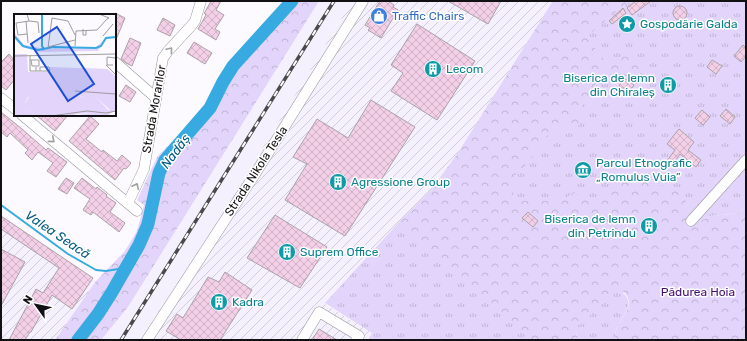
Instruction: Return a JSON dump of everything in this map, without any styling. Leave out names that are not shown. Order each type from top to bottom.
[{"type":"street","name":"Strada Morarilor","points":[[128,203],[144,169],[164,58],[168,51],[195,21],[201,1]]},
{"type":"street","name":"Strada Nikola Tesla","points":[[147,340],[259,168],[363,1]]},
{"type":"street","points":[[116,63],[156,98]]},
{"type":"street","points":[[1,98],[14,108]]},
{"type":"street","points":[[23,116],[137,211]]},
{"type":"street","points":[[691,221],[746,160]]},
{"type":"street","points":[[302,340],[319,312],[359,336],[356,340]]},
{"type":"shaded area","points":[[319,1],[352,1],[225,210],[140,340],[101,340],[128,307]]},
{"type":"shaded area","points":[[352,1],[553,1],[460,150],[432,190],[400,221],[325,304],[372,333],[368,340],[140,340],[225,210]]},
{"type":"shaded area","points":[[1,215],[96,281],[55,340],[1,340]]},
{"type":"green space","points":[[286,1],[319,1],[128,307],[101,340],[55,340],[96,281],[125,251],[137,231],[144,205],[137,200],[157,157],[205,108],[224,73],[240,51]]},
{"type":"green space","name":"Parcul Etnografic „Romulus Vuia”","points":[[553,1],[746,1],[746,209],[733,214],[710,216],[694,224],[623,293],[627,297],[628,306],[616,329],[615,340],[578,340],[576,332],[547,340],[368,340],[372,333],[325,303],[400,221],[432,190],[460,150]]},
{"type":"green space","name":"Pădurea Hoia","points":[[553,1],[629,1],[586,37],[606,62],[634,54],[645,62],[641,72],[632,78],[618,73],[606,72],[593,87],[580,111],[577,138],[564,124],[544,138],[531,160],[514,176],[513,194],[522,201],[562,201],[574,192],[583,198],[598,198],[619,178],[639,166],[649,166],[652,179],[683,194],[694,224],[710,216],[733,214],[746,209],[746,340],[615,340],[616,329],[629,306],[628,298],[620,285],[585,322],[576,326],[568,327],[576,332],[578,340],[533,340],[400,221],[431,190],[460,150]]},
{"type":"building","points":[[211,1],[221,1],[216,10],[224,15],[215,29],[220,32],[216,40],[198,29],[206,15],[204,13]]},
{"type":"building","points":[[380,1],[388,1],[398,10],[381,38],[368,30],[370,28],[365,25]]},
{"type":"building","points":[[448,1],[501,1],[488,24]]},
{"type":"building","points":[[636,1],[651,1],[632,15],[627,8]]},
{"type":"building","points":[[680,6],[685,8],[687,13],[685,18],[680,20],[675,18],[673,13],[675,8]]},
{"type":"building","points":[[623,8],[626,13],[612,24],[609,21]]},
{"type":"building","points":[[115,13],[125,18],[116,40],[116,14]]},
{"type":"building","points":[[163,18],[175,25],[170,36],[157,30]]},
{"type":"building","name":"Lecom","points":[[417,24],[475,61],[437,120],[391,91],[403,73],[391,65]]},
{"type":"building","points":[[130,38],[141,43],[132,66],[121,59]]},
{"type":"building","points":[[194,42],[212,53],[205,64],[187,53]]},
{"type":"building","points":[[743,45],[746,48],[746,56],[741,62],[734,56]]},
{"type":"building","points":[[9,54],[14,60],[14,64],[12,66],[14,67],[14,80],[6,90],[1,86],[1,62]]},
{"type":"building","points":[[712,60],[722,66],[716,74],[707,67]]},
{"type":"building","points":[[624,78],[634,85],[629,92],[619,86]]},
{"type":"building","points":[[126,85],[136,92],[130,102],[119,96]]},
{"type":"building","name":"Agressione Group","points":[[371,100],[415,127],[345,236],[285,200],[307,164],[293,157],[317,119],[348,138]]},
{"type":"building","points":[[726,109],[735,117],[730,124],[720,116]]},
{"type":"building","points":[[702,110],[710,117],[703,125],[695,118]]},
{"type":"building","points":[[1,112],[46,150],[48,148],[67,162],[56,177],[47,171],[53,163],[38,152],[32,160],[25,153],[28,150],[10,133],[7,137],[1,132]]},
{"type":"building","points":[[37,116],[67,116],[55,131]]},
{"type":"building","points":[[90,116],[99,124],[86,139],[102,152],[103,150],[117,161],[122,155],[131,163],[126,169],[124,168],[115,180],[69,141]]},
{"type":"building","points":[[679,129],[694,142],[688,150],[701,160],[696,167],[680,154],[670,168],[664,165],[675,150],[667,144]]},
{"type":"building","points":[[66,178],[74,183],[67,194],[58,189]]},
{"type":"building","points":[[82,178],[96,189],[97,187],[116,203],[110,212],[125,223],[119,232],[93,212],[91,215],[83,210],[90,199],[74,188]]},
{"type":"building","points":[[528,212],[538,221],[533,227],[522,218]]},
{"type":"building","name":"Suprem Office","points":[[275,215],[327,247],[300,288],[247,258]]},
{"type":"building","points":[[1,216],[93,278],[72,309],[52,295],[25,340],[9,340],[36,289],[43,293],[59,268],[1,229]]},
{"type":"building","points":[[1,249],[25,262],[1,306]]},
{"type":"building","name":"Kadra","points":[[225,272],[252,290],[220,340],[181,340],[166,331],[177,314],[183,318],[208,277],[219,282]]},
{"type":"building","points":[[319,329],[337,340],[312,340]]},
{"type":"waterway","name":"Nadăș","points":[[78,340],[98,314],[139,245],[148,224],[159,173],[165,160],[210,108],[233,66],[292,1]]},
{"type":"waterway","name":"Valea Seacă","points":[[1,205],[68,254],[96,270],[106,271],[118,269],[129,261]]},
{"type":"railway","points":[[121,340],[334,1]]},
{"type":"place","name":"Traffic Chairs","points":[[379,16]]},
{"type":"place","name":"Gospodărie Galda","points":[[627,24]]},
{"type":"place","name":"Lecom","points":[[433,69]]},
{"type":"place","name":"Biserica de lemn din Chiraleș","points":[[668,85]]},
{"type":"place","name":"Parcul Etnografic „Romulus Vuia”","points":[[583,170]]},
{"type":"place","name":"Agressione Group","points":[[338,182]]},
{"type":"place","name":"Biserica de lemn din Petrindu","points":[[649,226]]},
{"type":"place","name":"Suprem Office","points":[[287,252]]},
{"type":"place","name":"Kadra","points":[[219,302]]}]
